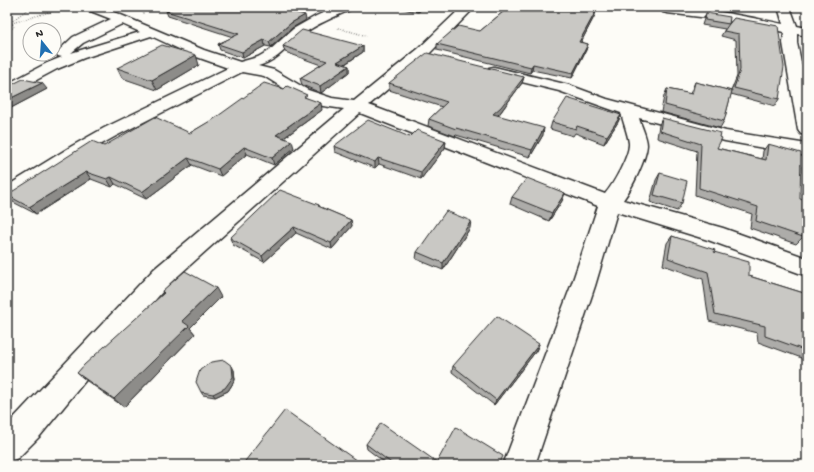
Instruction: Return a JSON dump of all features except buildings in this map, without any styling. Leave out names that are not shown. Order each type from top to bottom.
[{"type":"street","points":[[92,7],[120,20],[152,32],[199,54],[240,67],[269,73],[302,92],[329,103],[358,106],[609,203],[715,234],[807,267]]},
{"type":"street","points":[[7,195],[97,139],[240,67],[263,60],[275,53],[298,32],[320,19],[346,7]]},
{"type":"street","points":[[7,447],[29,425],[84,361],[162,276],[358,106],[432,54],[469,7]]},
{"type":"street","points":[[784,7],[791,28],[790,43],[807,130]]},
{"type":"street","points":[[717,15],[751,8]]},
{"type":"street","points":[[667,9],[717,15],[807,32]]},
{"type":"street","points":[[52,66],[58,58],[78,40],[120,20]]},
{"type":"street","points":[[7,90],[52,66],[79,55],[152,32]]},
{"type":"street","points":[[475,66],[564,88],[601,102],[725,136],[807,150]]},
{"type":"street","points":[[519,465],[584,286],[609,203],[622,187],[637,148],[638,144],[628,110]]},
{"type":"path","points":[[12,23],[13,20],[31,7]]},
{"type":"path","points":[[12,23],[67,7]]},
{"type":"path","points":[[7,16],[14,27],[7,32]]}]
